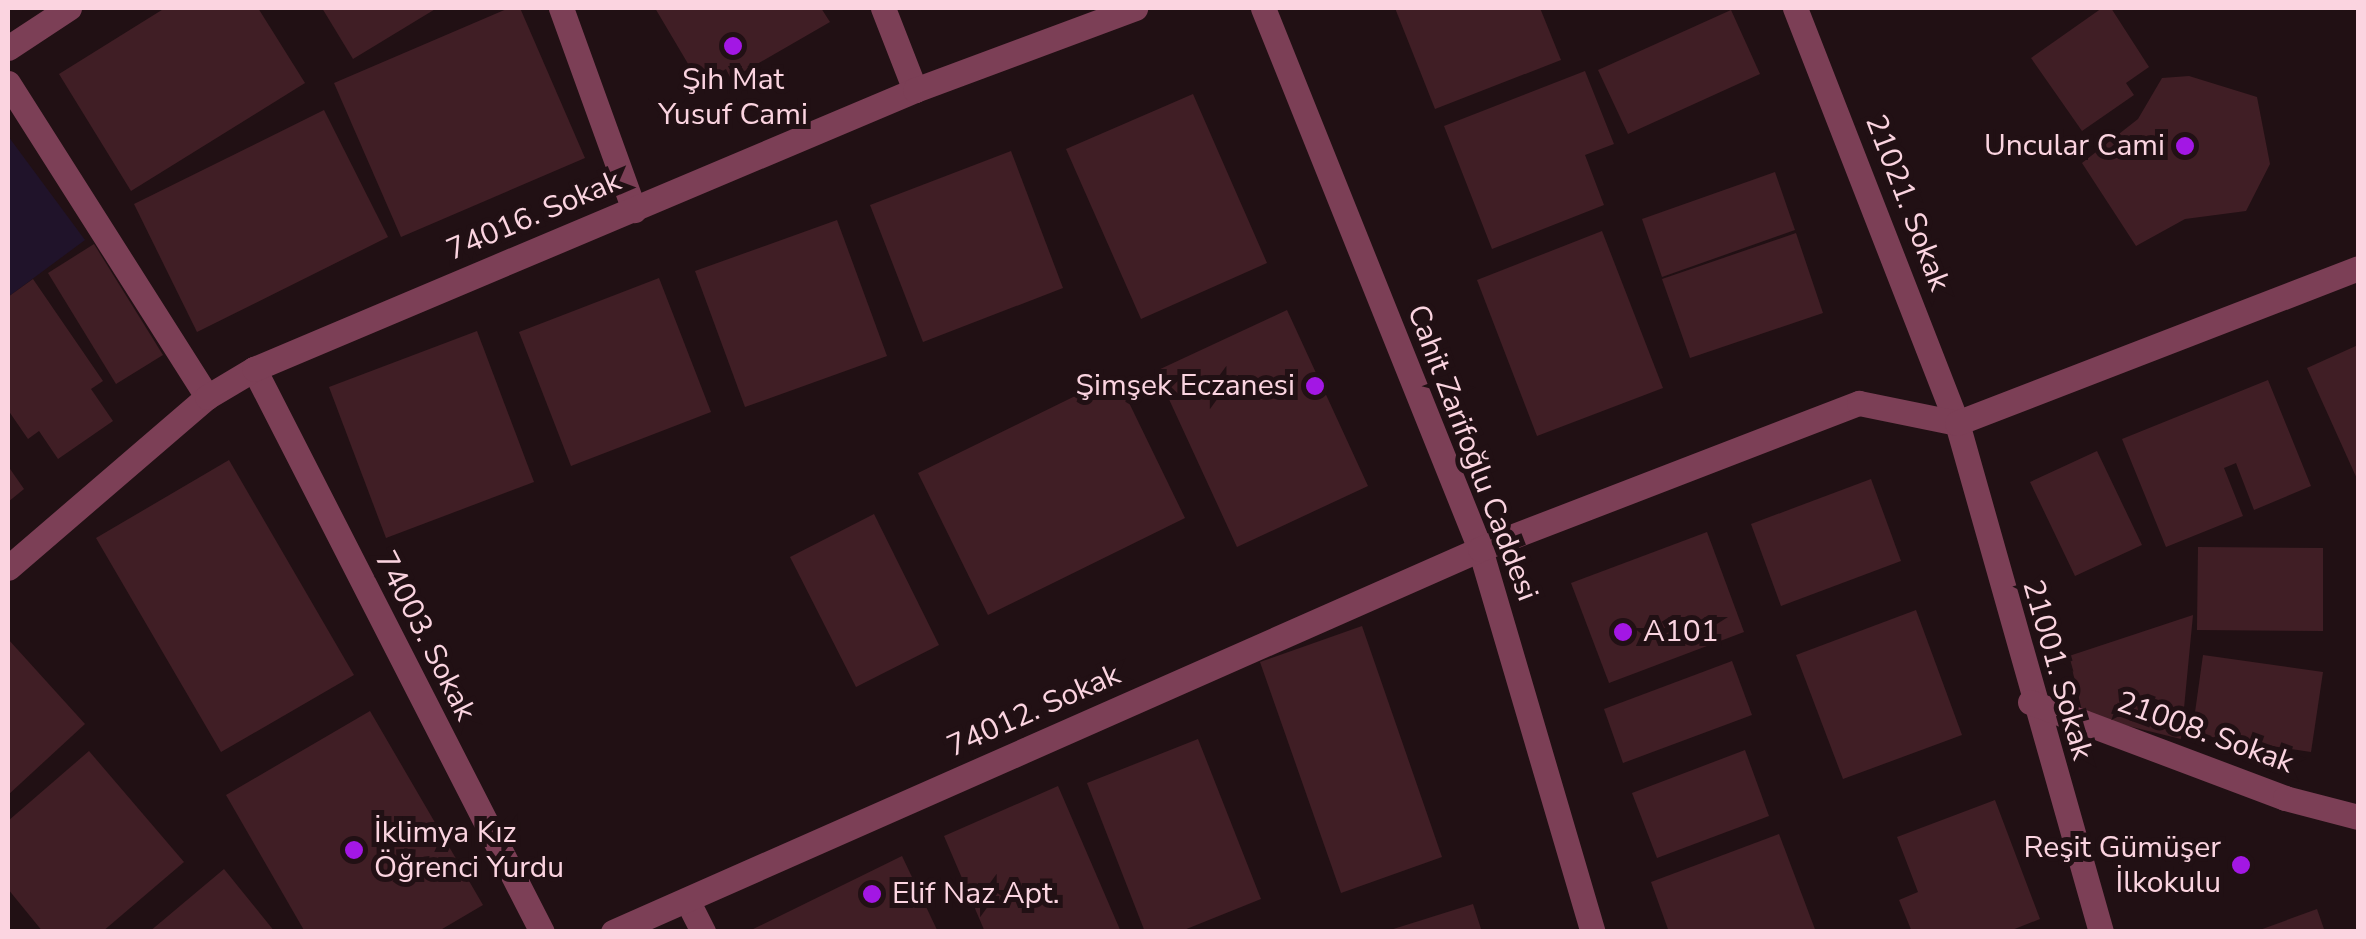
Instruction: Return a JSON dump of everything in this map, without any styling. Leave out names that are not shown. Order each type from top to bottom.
[{"type":"street","points":[[8,48],[70,8]]},
{"type":"street","points":[[561,8],[634,210]]},
{"type":"street","points":[[883,8],[915,90]]},
{"type":"street","name":"74016. Sokak","points":[[8,568],[207,397],[254,369],[915,90],[1135,8]]},
{"type":"street","name":"Cahit Zarifoğlu Caddesi","points":[[1263,8],[1480,550],[1593,932]]},
{"type":"street","name":"21021. Sokak","points":[[1795,8],[1957,424]]},
{"type":"street","points":[[8,84],[207,397]]},
{"type":"street","points":[[1957,424],[2358,268]]},
{"type":"street","name":"74003. Sokak","points":[[254,369],[542,932]]},
{"type":"street","name":"74012. Sokak","points":[[613,932],[1480,550],[1859,403],[1957,424]]},
{"type":"street","name":"21001. Sokak","points":[[1957,424],[2030,702],[2101,932]]},
{"type":"street","name":"21008. Sokak","points":[[2030,702],[2285,798],[2358,817]]},
{"type":"street","points":[[687,900],[703,932]]},
{"type":"shaded area","points":[[8,136],[85,240],[8,297]]},
{"type":"building","points":[[165,8],[258,8],[305,83],[131,191],[59,74]]},
{"type":"building","points":[[322,8],[437,8],[353,59]]},
{"type":"building","points":[[509,8],[520,8],[585,158],[401,237],[334,83]]},
{"type":"building","name":"Şıh Mat Yusuf Cami","points":[[655,8],[821,8],[830,22],[731,79],[726,69],[700,84]]},
{"type":"building","points":[[1395,8],[1540,8],[1561,60],[1435,109]]},
{"type":"building","points":[[2102,8],[2111,8],[2149,67],[2126,83],[2134,95],[2082,131],[2031,58]]},
{"type":"building","points":[[1731,10],[1760,74],[1628,134],[1598,70]]},
{"type":"building","points":[[1585,71],[1614,144],[1585,155],[1604,205],[1492,249],[1444,126]]},
{"type":"building","name":"Uncular Cami","points":[[2189,76],[2257,97],[2270,164],[2246,211],[2185,219],[2136,246],[2082,163],[2138,119],[2162,78]]},
{"type":"building","points":[[1193,94],[1267,263],[1141,319],[1066,149]]},
{"type":"building","points":[[324,110],[388,237],[197,332],[134,204]]},
{"type":"building","points":[[1011,151],[1063,288],[923,342],[870,205]]},
{"type":"building","points":[[1775,172],[1795,230],[1662,277],[1642,219]]},
{"type":"building","points":[[837,220],[887,356],[745,407],[695,271]]},
{"type":"building","points":[[1602,231],[1663,388],[1537,436],[1477,280]]},
{"type":"building","points":[[1796,233],[1823,313],[1690,358],[1662,279]]},
{"type":"building","points":[[94,244],[163,355],[116,384],[48,273]]},
{"type":"building","points":[[659,278],[711,412],[571,466],[519,332]]},
{"type":"building","points":[[33,279],[103,381],[91,389],[113,421],[58,459],[39,431],[28,439],[8,410],[8,297]]},
{"type":"building","points":[[1287,310],[1368,486],[1237,547],[1156,371]]},
{"type":"building","points":[[477,331],[534,482],[386,538],[329,387]]},
{"type":"building","points":[[2358,345],[2358,481],[2307,368]]},
{"type":"building","points":[[1116,376],[1185,518],[988,615],[918,473]]},
{"type":"building","points":[[2268,380],[2311,486],[2254,510],[2236,463],[2224,468],[2243,516],[2166,547],[2122,439]]},
{"type":"building","points":[[2097,451],[2142,545],[2075,576],[2030,482]]},
{"type":"building","points":[[229,460],[354,675],[221,752],[96,538]]},
{"type":"building","points":[[8,466],[24,489],[8,502]]},
{"type":"building","points":[[1871,479],[1901,561],[1781,606],[1751,524]]},
{"type":"building","points":[[874,514],[939,645],[856,687],[790,557]]},
{"type":"building","points":[[1707,532],[1744,632],[1609,683],[1571,583]]},
{"type":"building","points":[[2198,547],[2323,548],[2323,631],[2197,630]]},
{"type":"building","points":[[1916,610],[1962,735],[1843,779],[1796,655]]},
{"type":"building","points":[[2193,615],[2181,739],[2083,715],[2069,656]]},
{"type":"building","points":[[1362,626],[1442,857],[1341,893],[1260,662]]},
{"type":"building","points":[[8,639],[85,724],[8,795]]},
{"type":"building","points":[[2203,655],[2323,672],[2311,752],[2192,734]]},
{"type":"building","points":[[1732,661],[1752,715],[1623,763],[1604,709]]},
{"type":"building","name":"İklimya Kız Öğrenci Yurdu","points":[[370,711],[483,905],[437,932],[305,932],[226,795]]},
{"type":"building","points":[[1198,739],[1261,899],[1179,932],[1145,932],[1087,783]]},
{"type":"building","points":[[1745,750],[1769,816],[1657,858],[1632,793]]},
{"type":"building","points":[[89,751],[184,862],[102,932],[43,932],[8,889],[8,821]]},
{"type":"building","points":[[1058,786],[1121,932],[985,932],[944,836]]},
{"type":"building","points":[[1995,800],[2040,919],[2007,932],[1912,932],[1899,900],[1918,892],[1897,837]]},
{"type":"building","points":[[1779,834],[1816,932],[1669,932],[1651,882]]},
{"type":"building","name":"Elif Naz Apt.","points":[[902,856],[938,932],[747,932]]},
{"type":"building","points":[[224,869],[275,932],[149,932]]},
{"type":"building","points":[[1473,904],[1482,932],[1387,932],[1387,931]]},
{"type":"building","points":[[2317,909],[2325,932],[2257,932],[2257,931]]},
{"type":"place","name":"Şıh Mat Yusuf Cami","points":[[733,46]]},
{"type":"place","name":"Uncular Cami","points":[[2185,146]]},
{"type":"place","name":"Şimşek Eczanesi","points":[[1315,386]]},
{"type":"place","name":"A101","points":[[1623,632]]},
{"type":"place","name":"İklimya Kız Öğrenci Yurdu","points":[[354,850]]},
{"type":"place","name":"Reşit Gümüşer İlkokulu","points":[[2241,865]]},
{"type":"place","name":"Elif Naz Apt.","points":[[872,894]]}]
